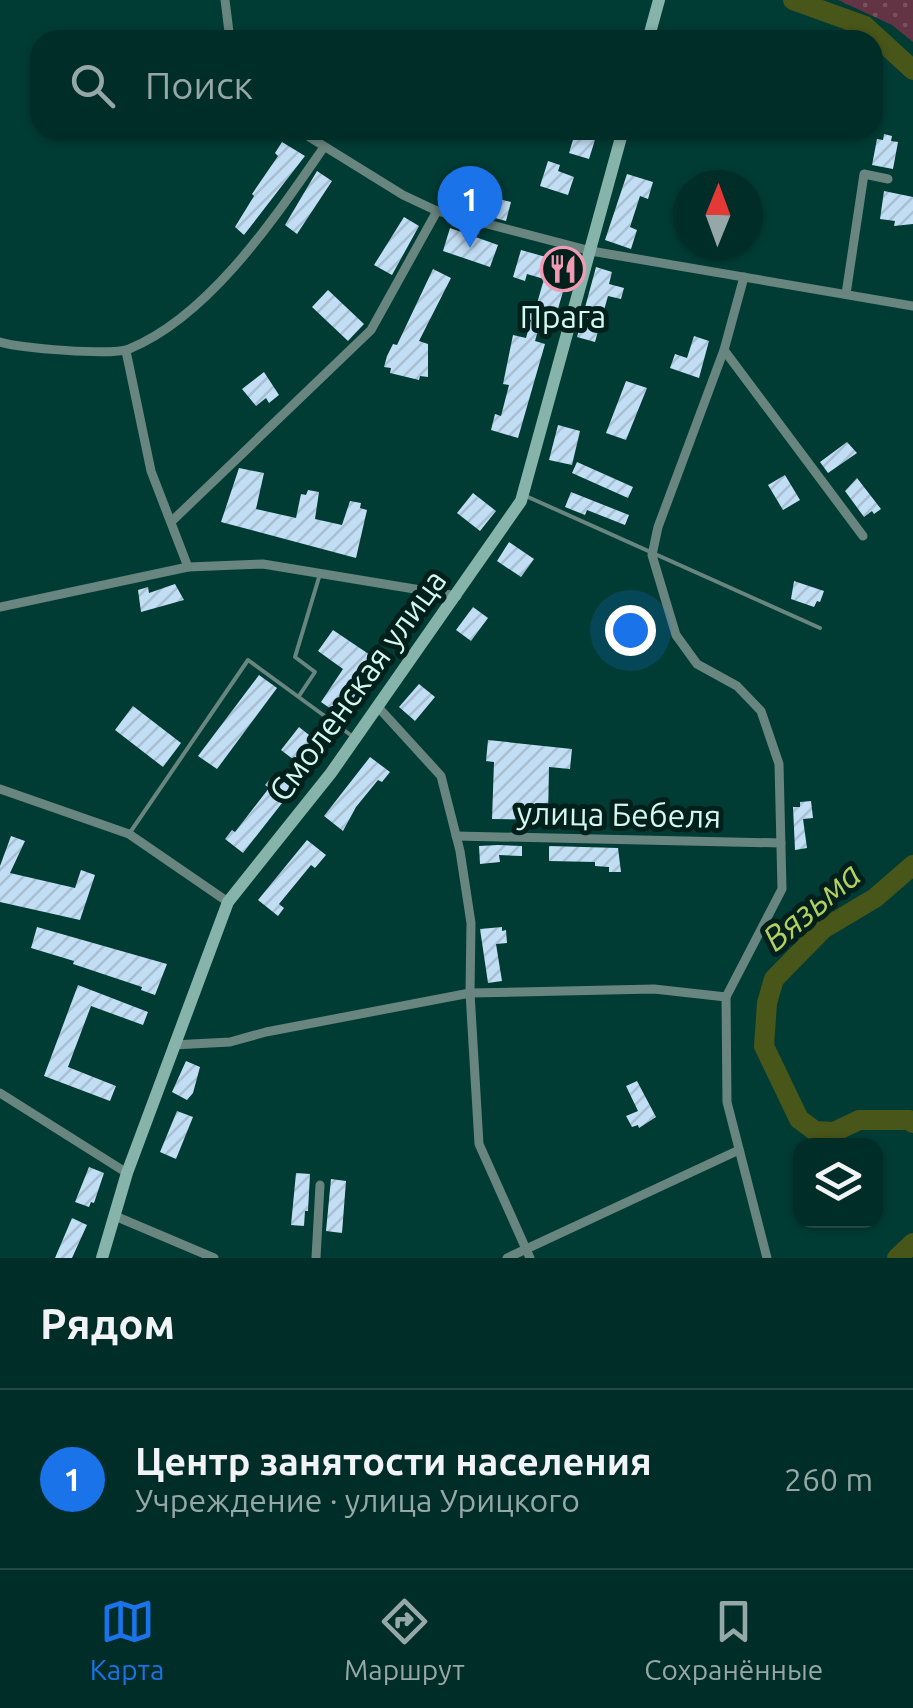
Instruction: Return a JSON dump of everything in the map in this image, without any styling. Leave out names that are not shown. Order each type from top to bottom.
[{"type":"main road","points":[[650,30],[659,0]]},
{"type":"main road","name":"Смоленская улица","points":[[102,1258],[173,1045],[228,902],[355,739],[458,596],[523,495],[620,140]]},
{"type":"street","points":[[225,0],[229,30]]},
{"type":"street","points":[[313,140],[437,212],[590,251],[913,306]]},
{"type":"street","points":[[0,342],[20,348],[126,350],[182,318],[266,230],[324,147]]},
{"type":"street","points":[[846,294],[864,174],[888,179]]},
{"type":"street","points":[[171,522],[371,330],[437,212]]},
{"type":"street","points":[[744,277],[724,350],[658,527],[652,556],[676,635],[697,664],[737,686],[761,711],[779,764],[782,888],[726,997],[727,1102],[766,1258]]},
{"type":"street","points":[[126,350],[151,471],[188,567]]},
{"type":"street","points":[[724,350],[864,536]]},
{"type":"street","points":[[0,608],[188,567],[263,564],[458,596]]},
{"type":"street","points":[[378,707],[441,776],[471,923],[470,993],[479,1144],[529,1254]]},
{"type":"street","points":[[0,790],[129,834],[228,902]]},
{"type":"street","name":"улица Бебеля","points":[[456,836],[781,843]]},
{"type":"street","points":[[173,1045],[230,1042],[470,993],[654,989],[726,997]]},
{"type":"street","points":[[0,1093],[128,1174]]},
{"type":"street","points":[[507,1258],[529,1254],[738,1150]]},
{"type":"street","points":[[316,1258],[320,1185]]},
{"type":"street","points":[[115,1216],[214,1258]]},
{"type":"lane","points":[[523,495],[820,628]]},
{"type":"lane","points":[[298,697],[315,672],[295,657],[320,574]]},
{"type":"lane","points":[[129,834],[248,660],[355,739]]},
{"type":"shaded area","points":[[838,0],[913,0],[913,42],[892,25]]},
{"type":"building","points":[[884,134],[898,142],[893,169],[872,165],[877,140],[883,140]]},
{"type":"building","points":[[573,140],[595,140],[589,159],[569,153]]},
{"type":"building","points":[[282,142],[305,156],[244,235],[235,227],[278,156],[275,153]]},
{"type":"building","points":[[548,161],[560,165],[558,171],[574,177],[568,195],[540,186]]},
{"type":"building","points":[[317,171],[332,181],[297,234],[285,225]]},
{"type":"building","points":[[627,174],[653,182],[648,199],[640,196],[630,227],[637,230],[631,249],[605,240]]},
{"type":"building","points":[[466,191],[511,202],[506,221],[462,209]]},
{"type":"building","points":[[884,191],[913,197],[913,224],[894,226],[895,221],[880,219]]},
{"type":"building","points":[[404,217],[419,226],[392,275],[374,265]]},
{"type":"building","points":[[450,228],[498,245],[490,267],[443,251]]},
{"type":"building","points":[[521,250],[571,264],[553,326],[540,323],[535,341],[545,344],[518,438],[491,430],[495,414],[501,416],[509,385],[503,384],[513,335],[526,338],[531,320],[525,318],[529,304],[536,307],[544,279],[527,274],[525,281],[513,277]]},
{"type":"building","points":[[596,267],[612,272],[609,284],[624,288],[621,299],[608,296],[595,342],[577,337]]},
{"type":"building","points":[[433,269],[451,278],[419,341],[428,344],[428,377],[420,376],[419,380],[390,373],[391,368],[384,367],[387,356],[393,344],[397,345]]},
{"type":"building","points":[[328,290],[364,324],[348,341],[312,307]]},
{"type":"building","points":[[694,336],[709,341],[699,378],[670,368],[675,354],[687,358]]},
{"type":"building","points":[[264,372],[279,395],[256,406],[242,389]]},
{"type":"building","points":[[626,381],[647,388],[626,440],[606,433]]},
{"type":"building","points":[[558,425],[580,431],[572,465],[549,460]]},
{"type":"building","points":[[847,442],[857,453],[828,473],[820,462]]},
{"type":"building","points":[[577,462],[633,487],[628,498],[572,473]]},
{"type":"building","points":[[239,468],[264,473],[256,509],[296,518],[301,494],[306,495],[308,490],[319,492],[315,519],[342,525],[350,501],[361,503],[360,508],[367,510],[356,558],[221,522]]},
{"type":"building","points":[[785,475],[800,500],[783,510],[768,485]]},
{"type":"building","points":[[857,478],[881,509],[874,514],[872,511],[864,517],[845,491]]},
{"type":"building","points":[[571,492],[629,515],[625,525],[587,510],[585,515],[565,507]]},
{"type":"building","points":[[473,493],[496,511],[480,531],[457,513]]},
{"type":"building","points":[[509,542],[534,559],[521,577],[497,561]]},
{"type":"building","points":[[794,581],[824,591],[820,602],[814,607],[791,599]]},
{"type":"building","points":[[175,584],[184,600],[141,612],[138,590],[148,587],[149,593]]},
{"type":"building","points":[[473,607],[488,618],[471,641],[456,630]]},
{"type":"building","points":[[333,630],[379,661],[341,716],[321,702],[343,669],[318,651]]},
{"type":"building","points":[[259,675],[277,688],[217,769],[198,756]]},
{"type":"building","points":[[419,684],[435,697],[415,721],[399,707]]},
{"type":"building","points":[[133,706],[181,743],[163,767],[115,730]]},
{"type":"building","points":[[299,727],[323,746],[306,769],[281,750]]},
{"type":"building","points":[[488,740],[572,749],[570,769],[549,767],[548,820],[492,819],[494,762],[486,761]]},
{"type":"building","points":[[370,757],[390,772],[382,782],[378,780],[356,807],[343,831],[324,816]]},
{"type":"building","points":[[274,774],[293,789],[243,853],[225,839],[269,788],[265,785]]},
{"type":"building","points":[[811,801],[813,818],[803,819],[807,848],[795,850],[793,807]]},
{"type":"building","points":[[11,836],[25,841],[10,873],[75,888],[81,870],[95,875],[80,920],[0,902],[0,866]]},
{"type":"building","points":[[307,840],[326,855],[315,868],[311,865],[279,904],[284,908],[278,916],[258,900]]},
{"type":"building","points":[[479,846],[522,846],[522,856],[499,855],[500,862],[480,864]]},
{"type":"building","points":[[549,846],[618,848],[621,872],[609,872],[609,867],[595,866],[595,862],[549,861]]},
{"type":"building","points":[[37,927],[167,964],[155,995],[73,964],[74,961],[31,948]]},
{"type":"building","points":[[502,927],[507,943],[496,944],[502,981],[488,983],[480,929]]},
{"type":"building","points":[[78,985],[148,1012],[143,1025],[91,1006],[68,1067],[116,1086],[110,1101],[44,1076]]},
{"type":"building","points":[[186,1061],[200,1067],[193,1093],[187,1100],[172,1092]]},
{"type":"building","points":[[637,1081],[656,1117],[639,1128],[632,1127],[626,1116],[638,1111],[626,1086]]},
{"type":"building","points":[[177,1111],[193,1117],[176,1159],[160,1152]]},
{"type":"building","points":[[89,1167],[104,1173],[89,1207],[75,1202]]},
{"type":"building","points":[[296,1173],[310,1174],[304,1226],[291,1225]]},
{"type":"building","points":[[331,1179],[346,1181],[342,1233],[326,1231]]},
{"type":"building","points":[[72,1218],[87,1225],[72,1258],[55,1258]]},
{"type":"waterway","name":"Вязьма","points":[[793,0],[869,30]]},
{"type":"waterway","name":"Вязьма","points":[[883,42],[913,70]]},
{"type":"waterway","name":"Вязьма","points":[[913,865],[875,898],[823,929],[774,979],[767,1003],[764,1046],[799,1119],[815,1131],[834,1132],[859,1120],[913,1123]]},
{"type":"waterway","name":"Вязьма","points":[[897,1258],[913,1243]]},
{"type":"place","name":"Центр занятости населения","points":[[470,248]]},
{"type":"place","name":"Прага","points":[[563,269]]}]
